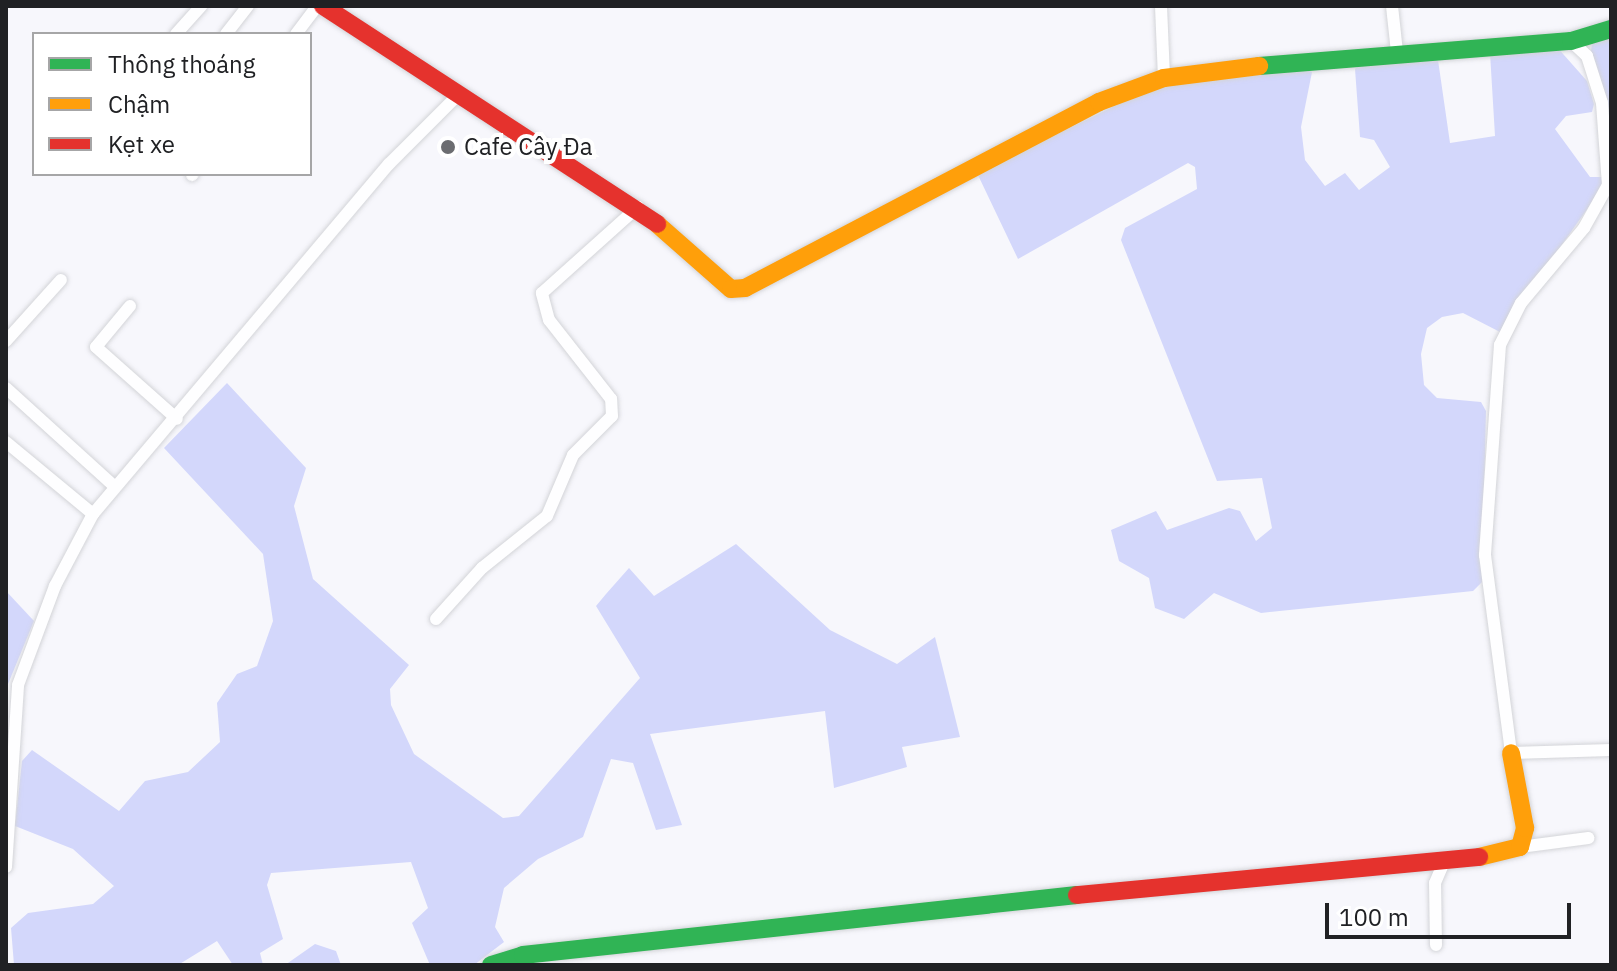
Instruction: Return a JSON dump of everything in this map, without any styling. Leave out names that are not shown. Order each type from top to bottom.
[{"type":"street","points":[[178,32],[201,6]]},
{"type":"street","points":[[228,32],[248,6]]},
{"type":"street","points":[[298,32],[320,6],[457,96],[638,207],[718,284],[745,288],[1099,102],[1164,78],[1397,52],[1571,41],[1611,29]]},
{"type":"street","points":[[1161,6],[1164,78]]},
{"type":"street","points":[[1392,6],[1397,52]]},
{"type":"street","points":[[1520,847],[1523,813],[1511,753],[1485,555],[1496,359],[1521,303],[1600,206],[1611,161],[1587,56],[1571,41]]},
{"type":"street","points":[[6,867],[18,685],[55,586],[93,514],[114,486],[177,419],[389,164],[457,96]]},
{"type":"street","points":[[436,619],[482,568],[547,516],[573,455],[612,416],[611,399],[549,320],[542,293],[638,207]]},
{"type":"street","points":[[6,341],[61,280]]},
{"type":"street","points":[[130,306],[96,347],[177,419]]},
{"type":"street","points":[[6,388],[114,486]]},
{"type":"street","points":[[6,442],[93,514]]},
{"type":"street","points":[[1511,753],[1611,750]]},
{"type":"street","points":[[491,965],[523,955],[1505,855],[1520,847],[1588,838]]},
{"type":"street","points":[[1436,945],[1435,883],[1445,859]]},
{"type":"shaded area","points":[[1611,38],[1611,116],[1591,51],[1592,43]]},
{"type":"shaded area","points":[[1556,46],[1587,81],[1594,104],[1592,112],[1566,116],[1555,129],[1590,177],[1604,177],[1600,191],[1500,332],[1463,313],[1442,317],[1427,328],[1421,354],[1424,385],[1437,398],[1481,402],[1486,411],[1482,582],[1473,591],[1261,613],[1214,593],[1184,619],[1155,608],[1149,578],[1119,561],[1111,530],[1156,511],[1167,530],[1229,508],[1240,511],[1256,541],[1272,528],[1262,478],[1217,481],[1121,240],[1125,228],[1197,189],[1195,167],[1188,163],[1018,259],[977,173],[1164,82],[1300,66],[1312,72],[1301,127],[1305,160],[1325,186],[1345,173],[1359,190],[1390,167],[1374,140],[1360,137],[1355,69],[1363,61],[1438,60],[1450,143],[1495,136],[1490,53]]},
{"type":"shaded area","points":[[227,383],[306,468],[294,506],[313,579],[409,665],[390,689],[391,705],[414,754],[503,818],[519,816],[640,678],[596,606],[606,594],[629,568],[654,596],[736,544],[830,630],[897,664],[935,637],[960,737],[902,747],[907,767],[834,788],[825,711],[650,734],[682,825],[656,830],[633,763],[611,759],[583,837],[538,859],[504,888],[495,927],[504,942],[474,965],[430,965],[412,923],[428,908],[411,862],[271,873],[267,885],[283,939],[260,953],[263,965],[233,965],[217,941],[178,965],[14,965],[11,928],[28,913],[93,904],[114,886],[73,849],[15,826],[22,761],[32,750],[119,811],[145,781],[188,772],[220,742],[217,703],[237,674],[257,666],[273,621],[263,554],[164,448]]},
{"type":"shaded area","points":[[6,591],[34,621],[6,689]]},
{"type":"shaded area","points":[[315,944],[336,951],[341,965],[285,965]]},
{"type":"traffic: fast","points":[[1259,66],[1571,41],[1611,29]]},
{"type":"traffic: fast","points":[[491,965],[523,955],[1077,895]]},
{"type":"traffic: slow","points":[[657,224],[731,289],[745,288],[1099,102],[1164,78],[1259,66]]},
{"type":"traffic: slow","points":[[1479,857],[1520,847],[1525,828],[1511,753]]},
{"type":"traffic: jam","points":[[323,6],[657,224]]},
{"type":"traffic: jam","points":[[1077,895],[1479,857]]},
{"type":"place","name":"Cafe Cây Đa","points":[[448,147]]}]
